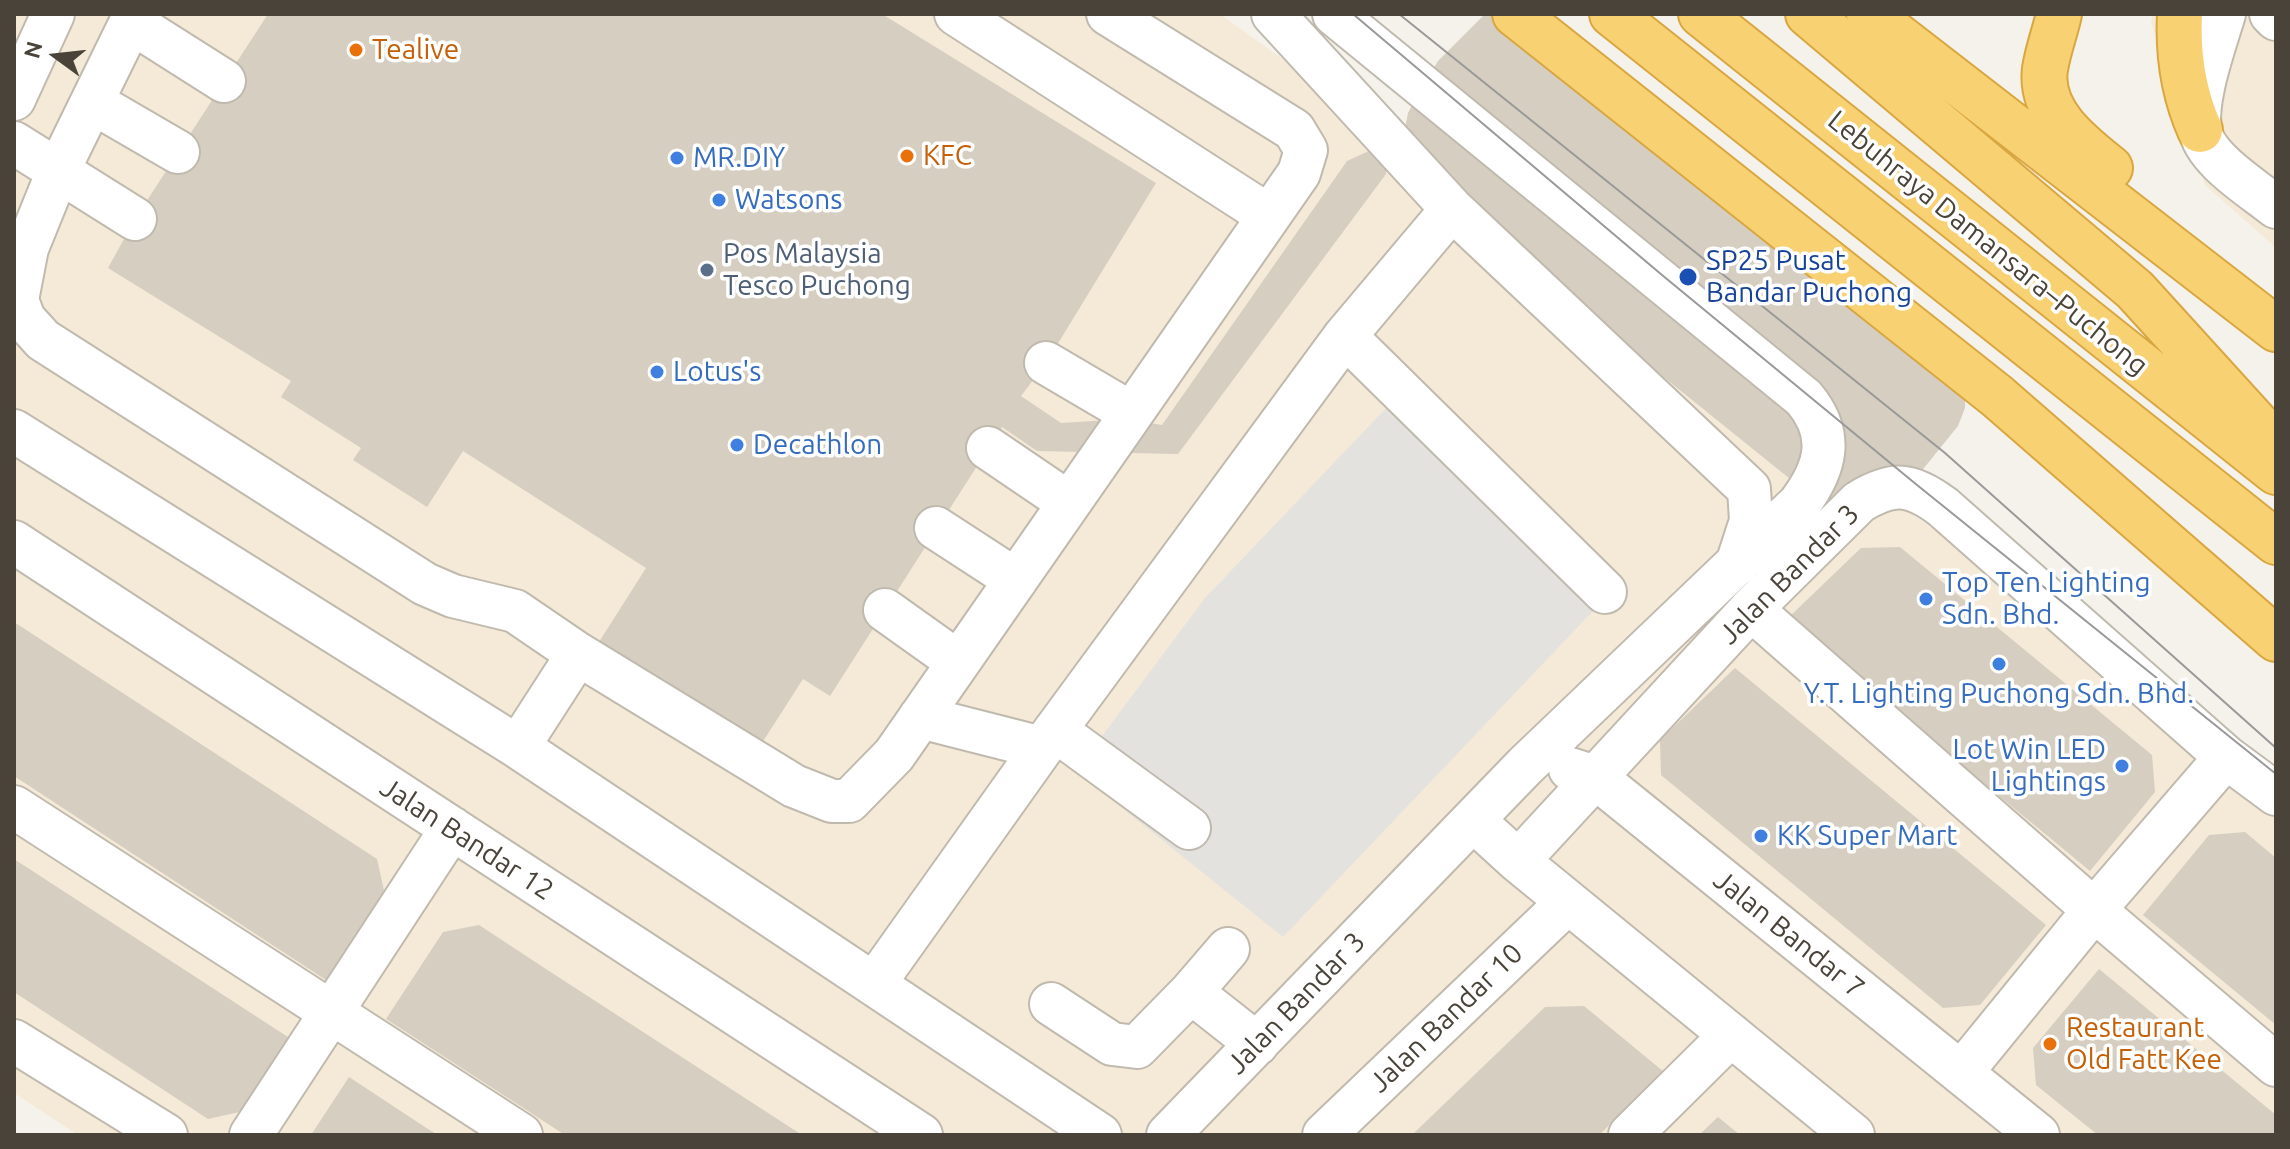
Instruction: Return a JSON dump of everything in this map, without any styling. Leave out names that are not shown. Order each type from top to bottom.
[{"type":"highway","points":[[1515,14],[1997,396],[2276,639]]},
{"type":"highway","name":"Lebuhraya Damansara–Puchong","points":[[1612,14],[2276,542]]},
{"type":"highway","name":"Lebuhraya Damansara–Puchong","points":[[1701,14],[2276,472]]},
{"type":"highway","points":[[1808,14],[2135,290],[2276,445]]},
{"type":"highway","points":[[1869,14],[2276,329]]},
{"type":"highway","points":[[2059,14],[2045,70],[2046,90],[2053,111],[2077,141],[2276,300]]},
{"type":"highway","points":[[2180,14],[2183,69],[2190,107],[2200,130]]},
{"type":"street","points":[[14,99],[53,14]]},
{"type":"street","points":[[956,14],[1269,216]]},
{"type":"street","points":[[224,81],[133,18],[59,169],[27,248],[17,300],[24,319],[43,340],[425,584],[453,596],[515,611],[578,654],[794,786],[832,801],[849,801],[894,755],[1299,173],[1306,150],[1294,130],[1108,14]]},
{"type":"street","points":[[1273,14],[1452,209],[1749,489],[1751,521],[1737,564]]},
{"type":"street","name":"Jalan Bandar 3","points":[[1168,1135],[1525,766],[1799,504],[1811,488],[1823,459],[1823,434],[1815,412],[1804,398],[1334,14]]},
{"type":"street","points":[[2224,14],[2206,74],[2200,130],[2225,167],[2276,207]]},
{"type":"street","points":[[2271,14],[2276,19]]},
{"type":"street","points":[[92,102],[178,152]]},
{"type":"street","points":[[14,143],[135,219]]},
{"type":"street","points":[[874,984],[1049,739],[1345,336],[1452,209]]},
{"type":"street","points":[[1345,336],[1605,592]]},
{"type":"street","points":[[1046,363],[1131,413]]},
{"type":"street","points":[[14,431],[518,747],[1100,1135]]},
{"type":"street","points":[[988,448],[1069,503]]},
{"type":"street","name":"Jalan Bandar 3","points":[[1518,861],[1751,609],[1859,502],[1876,491],[1896,486],[1923,492],[2226,757],[2276,794]]},
{"type":"street","points":[[936,528],[1016,580]]},
{"type":"street","name":"Jalan Bandar 12","points":[[14,542],[921,1135]]},
{"type":"street","points":[[1751,609],[2276,1065]]},
{"type":"street","points":[[885,610],[958,662]]},
{"type":"street","points":[[518,747],[578,654]]},
{"type":"street","points":[[920,717],[1049,739],[1189,828]]},
{"type":"street","points":[[1961,1073],[2094,910],[2226,757]]},
{"type":"street","name":"Jalan Bandar 7","points":[[1525,766],[1553,766],[1595,777],[2038,1135]]},
{"type":"street","points":[[14,807],[521,1135]]},
{"type":"street","points":[[1473,820],[1518,861],[1853,1135]]},
{"type":"street","points":[[251,1135],[452,828]]},
{"type":"street","name":"Jalan Bandar 10","points":[[1324,1135],[1568,902]]},
{"type":"street","points":[[1051,1004],[1112,1044],[1137,1047],[1228,949]]},
{"type":"street","points":[[1191,992],[1257,1044]]},
{"type":"street","points":[[1630,1135],[1731,1035]]},
{"type":"street","points":[[14,1041],[166,1135]]},
{"type":"shaded area","points":[[14,14],[1220,14],[2276,777],[2276,1135],[78,1135],[14,1093]]},
{"type":"shaded area","points":[[2153,14],[2276,14],[2276,248],[2205,185],[2151,23]]},
{"type":"shaded area","points":[[1390,404],[1593,611],[1283,937],[1076,771],[1205,598]]},
{"type":"building","name":"Lotus's","points":[[268,14],[882,14],[1156,183],[1046,363],[1021,396],[1061,423],[1125,419],[1162,425],[1347,161],[1386,143],[1386,174],[1178,454],[1037,451],[1002,427],[830,696],[803,679],[760,746],[599,642],[646,568],[463,451],[427,507],[353,460],[361,448],[281,397],[291,381],[108,268],[135,219]]},
{"type":"building","name":"SP25 Pusat Bandar Puchong","points":[[1485,14],[1540,14],[1965,390],[1965,408],[1958,426],[1907,489],[1846,524],[1398,163],[1408,113],[1420,90],[1438,61]]},
{"type":"building","points":[[1900,547],[2152,755],[2155,792],[2090,871],[1786,620],[1861,548]]},
{"type":"building","points":[[14,622],[377,859],[385,895],[329,982],[14,776]]},
{"type":"building","points":[[1735,668],[2046,925],[1980,1005],[1943,1008],[1661,775],[1660,740]]},
{"type":"building","points":[[2245,832],[2276,858],[2276,1025],[2143,915],[2209,835]]},
{"type":"building","points":[[14,859],[291,1039],[244,1111],[208,1119],[14,992]]},
{"type":"building","points":[[479,925],[802,1135],[565,1135],[386,1019],[443,932]]},
{"type":"building","points":[[2099,969],[2276,1115],[2276,1135],[2098,1135],[2036,1085],[2033,1048]]},
{"type":"building","points":[[1584,1006],[1664,1072],[1599,1135],[1412,1135],[1545,1007]]},
{"type":"building","points":[[349,1077],[428,1129],[438,1135],[311,1135]]},
{"type":"building","points":[[1718,1117],[1740,1135],[1699,1135]]},
{"type":"tram line","points":[[1353,14],[1917,485],[2276,774]]},
{"type":"tram line","points":[[1399,14],[1945,453],[2276,748]]},
{"type":"place","name":"Tealive","points":[[356,50]]},
{"type":"place","name":"KFC","points":[[907,156]]},
{"type":"place","name":"MR.DIY","points":[[677,158]]},
{"type":"place","name":"Watsons","points":[[719,200]]},
{"type":"place","name":"Pos Malaysia Tesco Puchong","points":[[707,270]]},
{"type":"place","name":"SP25 Pusat Bandar Puchong","points":[[1688,277]]},
{"type":"place","name":"Lotus's","points":[[657,372]]},
{"type":"place","name":"Decathlon","points":[[737,445]]},
{"type":"place","name":"Top Ten Lighting Sdn. Bhd.","points":[[1926,599]]},
{"type":"place","name":"Y.T. Lighting Puchong Sdn. Bhd.","points":[[1999,664]]},
{"type":"place","name":"Lot Win LED Lightings","points":[[2122,766]]},
{"type":"place","name":"KK Super Mart","points":[[1761,836]]},
{"type":"place","name":"Restaurant Old Fatt Kee","points":[[2050,1044]]}]
